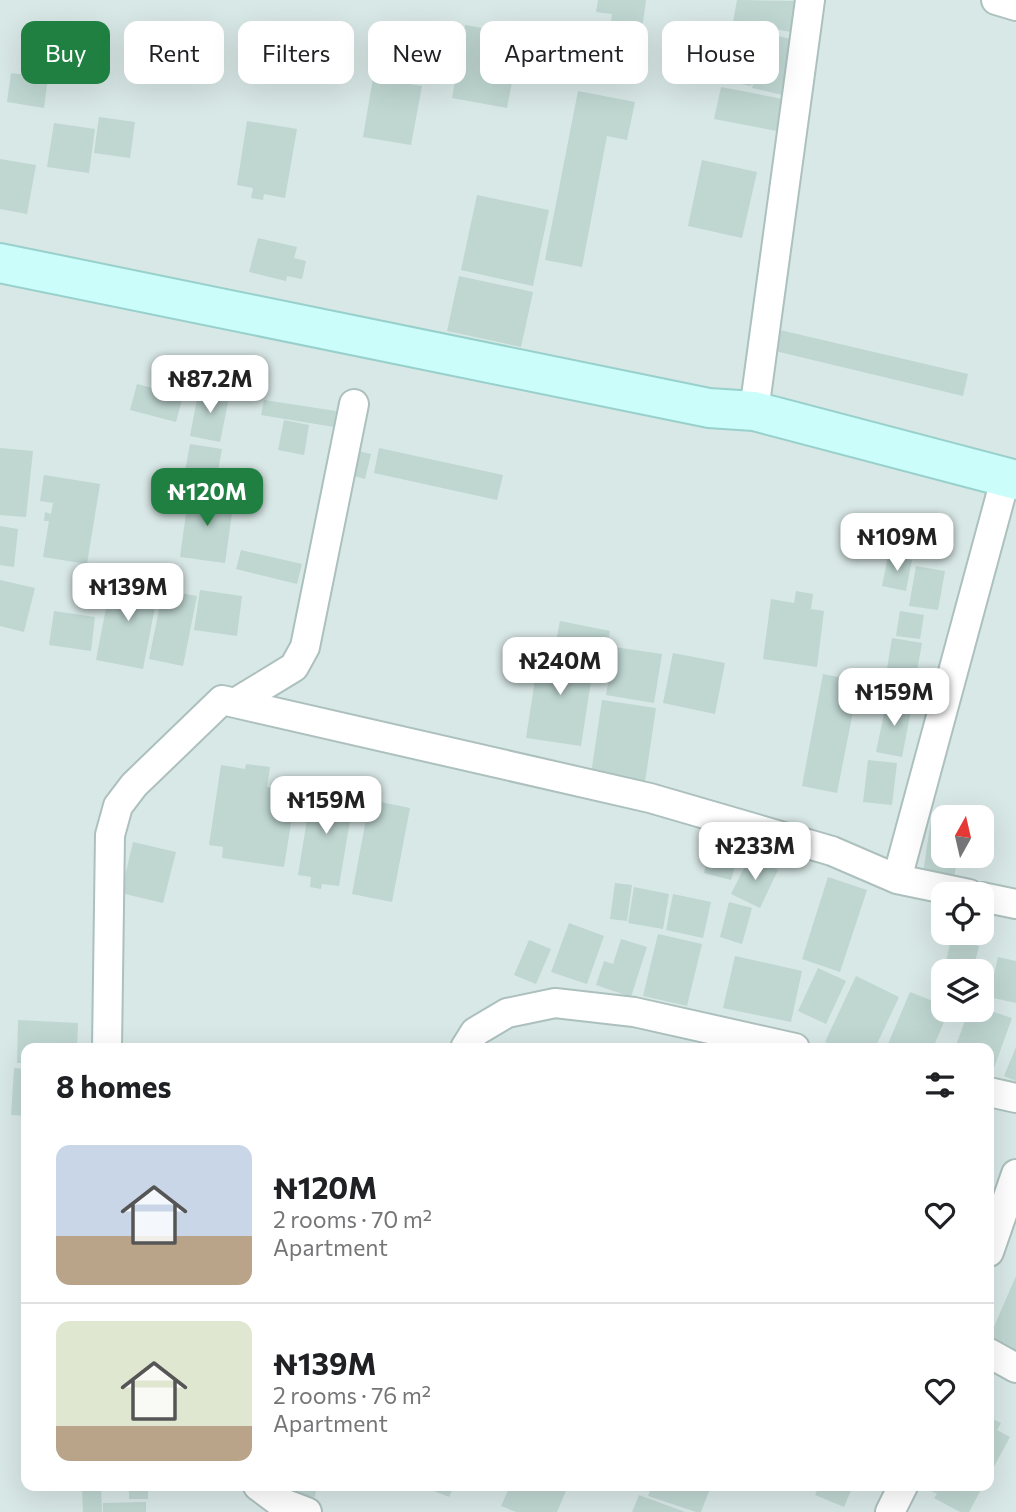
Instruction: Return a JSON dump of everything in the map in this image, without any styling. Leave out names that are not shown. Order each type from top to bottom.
[{"type":"main road","points":[[0,263],[709,408],[754,411],[1011,478]]},
{"type":"street","points":[[754,411],[810,0]]},
{"type":"street","points":[[996,0],[1016,6]]},
{"type":"street","points":[[234,704],[294,667],[306,648],[354,404]]},
{"type":"street","points":[[897,879],[1011,478]]},
{"type":"street","points":[[107,1043],[110,835],[118,806],[134,785],[222,700],[650,798],[832,851],[897,879],[931,886]]},
{"type":"street","points":[[994,899],[1016,904]]},
{"type":"street","points":[[468,1043],[475,1032],[507,1013],[555,1003],[634,1012],[773,1043]]},
{"type":"street","points":[[994,1093],[1016,1098]]},
{"type":"street","points":[[994,1238],[1016,1174]]},
{"type":"street","points":[[994,1356],[1016,1368]]},
{"type":"street","points":[[265,1491],[278,1501],[307,1512]]},
{"type":"street","points":[[890,1512],[900,1491]]},
{"type":"shaded area","points":[[0,0],[1016,0],[1016,1512],[0,1512]]},
{"type":"building","points":[[598,0],[646,0],[643,21],[611,21],[612,14],[596,12]]},
{"type":"building","points":[[737,0],[797,1],[791,32],[779,30],[779,21],[733,21]]},
{"type":"building","points":[[466,25],[480,28],[480,84],[512,84],[507,108],[452,98],[454,84],[466,84]]},
{"type":"building","points":[[779,36],[800,41],[787,96],[752,88],[753,84],[779,84]]},
{"type":"building","points":[[11,73],[21,74],[21,84],[47,84],[44,108],[7,102]]},
{"type":"building","points":[[372,84],[422,86],[411,145],[363,137]]},
{"type":"building","points":[[721,87],[793,101],[787,133],[714,119]]},
{"type":"building","points":[[578,91],[635,102],[627,140],[607,136],[582,267],[545,260]]},
{"type":"building","points":[[99,117],[135,122],[130,158],[94,153]]},
{"type":"building","points":[[247,121],[297,129],[285,198],[264,194],[263,200],[251,198],[253,188],[237,185]]},
{"type":"building","points":[[54,123],[95,129],[89,173],[47,167]]},
{"type":"building","points":[[0,159],[36,165],[27,214],[0,209]]},
{"type":"building","points":[[702,160],[757,172],[742,238],[688,226]]},
{"type":"building","points":[[477,195],[549,210],[533,286],[461,270]]},
{"type":"building","points":[[258,238],[297,247],[294,258],[306,261],[302,279],[287,276],[286,281],[249,272]]},
{"type":"building","points":[[459,276],[533,292],[521,347],[447,331]]},
{"type":"building","points":[[780,330],[968,374],[963,396],[775,351]]},
{"type":"building","points":[[137,384],[183,396],[176,422],[130,410]]},
{"type":"building","points":[[199,388],[230,393],[220,442],[190,436]]},
{"type":"building","points":[[264,400],[336,411],[334,427],[261,415]]},
{"type":"building","points":[[284,420],[309,425],[304,455],[278,450]]},
{"type":"building","points":[[190,444],[222,449],[215,487],[183,482]]},
{"type":"building","points":[[0,448],[33,451],[26,517],[0,515]]},
{"type":"building","points":[[379,448],[503,475],[497,500],[374,473]]},
{"type":"building","points":[[353,450],[371,454],[365,479],[347,474]]},
{"type":"building","points":[[44,475],[100,484],[87,564],[43,557],[49,521],[44,521],[45,512],[51,514],[53,503],[40,501]]},
{"type":"building","points":[[189,492],[234,499],[225,563],[180,557]]},
{"type":"building","points":[[0,526],[18,529],[14,567],[0,565]]},
{"type":"building","points":[[241,550],[302,564],[297,584],[236,569]]},
{"type":"building","points":[[888,556],[912,560],[906,591],[882,586]]},
{"type":"building","points":[[916,566],[945,571],[938,610],[909,606]]},
{"type":"building","points":[[112,577],[159,586],[143,669],[96,660]]},
{"type":"building","points":[[0,580],[35,588],[24,632],[0,626]]},
{"type":"building","points":[[163,590],[197,596],[183,666],[149,659]]},
{"type":"building","points":[[200,590],[242,596],[237,636],[194,630]]},
{"type":"building","points":[[796,591],[813,594],[811,609],[824,611],[817,667],[763,659],[771,599],[794,603]]},
{"type":"building","points":[[54,611],[95,617],[91,651],[49,645]]},
{"type":"building","points":[[900,611],[924,615],[920,639],[896,636]]},
{"type":"building","points":[[560,621],[610,631],[606,653],[556,642]]},
{"type":"building","points":[[892,638],[922,643],[913,693],[884,688]]},
{"type":"building","points":[[540,647],[595,655],[581,746],[526,738]]},
{"type":"building","points":[[614,647],[662,654],[654,703],[606,695]]},
{"type":"building","points":[[673,653],[725,663],[715,714],[663,703]]},
{"type":"building","points":[[823,674],[859,681],[837,793],[802,786]]},
{"type":"building","points":[[887,699],[912,705],[902,757],[876,752]]},
{"type":"building","points":[[602,700],[656,708],[644,789],[590,781]]},
{"type":"building","points":[[868,760],[897,763],[892,805],[863,802]]},
{"type":"building","points":[[246,764],[270,767],[267,787],[296,792],[284,867],[222,858],[223,847],[209,845],[221,765],[245,769]]},
{"type":"building","points":[[313,783],[339,787],[338,794],[354,797],[339,886],[322,884],[321,889],[310,887],[311,877],[298,875]]},
{"type":"building","points":[[381,802],[410,808],[392,902],[352,894],[369,803],[380,805]]},
{"type":"building","points":[[931,820],[931,868],[956,868],[954,878],[923,873]]},
{"type":"building","points":[[133,842],[176,852],[163,903],[121,893]]},
{"type":"building","points":[[710,848],[738,855],[731,880],[704,873]]},
{"type":"building","points":[[750,856],[778,870],[760,908],[731,894]]},
{"type":"building","points":[[828,877],[867,890],[840,972],[802,959]]},
{"type":"building","points":[[615,883],[632,885],[627,921],[610,919]]},
{"type":"building","points":[[634,887],[669,894],[663,929],[628,923]]},
{"type":"building","points":[[673,894],[711,902],[703,938],[666,930]]},
{"type":"building","points":[[729,902],[752,908],[742,944],[720,937]]},
{"type":"building","points":[[569,923],[604,936],[587,984],[551,972]]},
{"type":"building","points":[[658,934],[702,944],[687,1006],[643,996]]},
{"type":"building","points":[[621,939],[647,947],[631,997],[596,985],[604,961],[613,964]]},
{"type":"building","points":[[529,940],[551,949],[536,984],[514,975]]},
{"type":"building","points":[[950,945],[979,946],[976,959],[947,959]]},
{"type":"building","points":[[735,956],[802,971],[791,1022],[723,1008]]},
{"type":"building","points":[[998,957],[1016,961],[1016,1003],[994,998],[994,975]]},
{"type":"building","points":[[818,968],[846,981],[826,1024],[798,1011]]},
{"type":"building","points":[[856,976],[899,997],[877,1043],[825,1042]]},
{"type":"building","points":[[910,992],[931,1000],[931,1022],[944,1022],[935,1043],[888,1043]]},
{"type":"building","points":[[994,1012],[1012,1018],[994,1068],[994,1043],[957,1043],[965,1022],[994,1022]]},
{"type":"building","points":[[18,1020],[78,1023],[77,1043],[21,1043],[21,1063],[17,1063]]},
{"type":"building","points":[[1016,1047],[1016,1081],[1004,1076]]},
{"type":"building","points":[[14,1068],[21,1069],[21,1116],[11,1115]]},
{"type":"building","points":[[1016,1276],[1016,1359],[994,1349],[994,1327]]},
{"type":"building","points":[[994,1420],[1001,1423],[997,1430],[1010,1437],[994,1467]]},
{"type":"building","points":[[82,1491],[101,1491],[102,1512],[83,1512]]},
{"type":"building","points":[[129,1491],[148,1491],[148,1499],[129,1499]]},
{"type":"building","points":[[297,1491],[316,1491],[315,1497],[296,1494]]},
{"type":"building","points":[[434,1491],[452,1491],[449,1497]]},
{"type":"building","points":[[508,1491],[566,1491],[557,1512],[516,1512],[501,1506]]},
{"type":"building","points":[[650,1491],[709,1491],[701,1512],[648,1496]]},
{"type":"building","points":[[817,1491],[851,1491],[844,1507],[815,1495]]},
{"type":"building","points":[[932,1491],[980,1491],[969,1512],[960,1512],[934,1498],[937,1494]]},
{"type":"building","points":[[639,1495],[685,1512],[632,1512]]},
{"type":"building","points":[[146,1502],[146,1512],[103,1512],[103,1503]]}]
